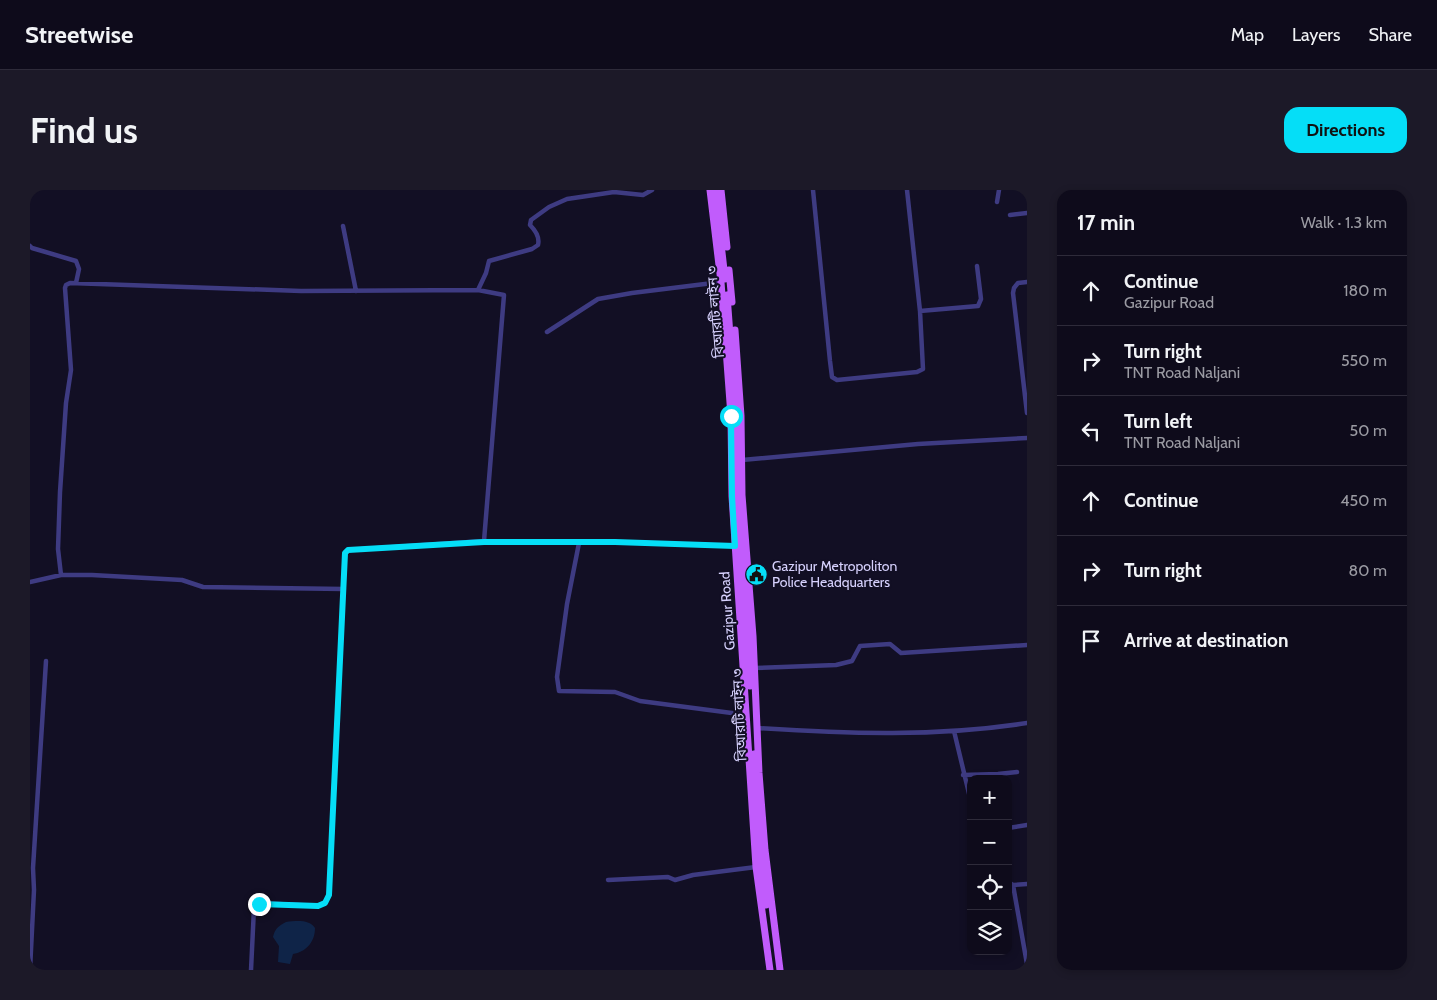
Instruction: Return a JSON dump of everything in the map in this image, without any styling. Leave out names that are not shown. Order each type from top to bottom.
[{"type":"main road","name":"Gazipur Road","points":[[710,190],[721,282],[731,416],[732,496],[756,867],[770,970]]},
{"type":"main road","name":"বিআরটি লাইন ৩","points":[[715,190],[729,317],[736,416],[737,496],[750,673],[756,795],[765,901],[774,970]]},
{"type":"main road","name":"Gazipur Road","points":[[721,190],[734,316],[741,416],[742,495],[765,850],[780,970]]},
{"type":"street","points":[[478,290],[489,261],[532,249],[538,245],[535,230],[530,225],[531,220],[549,207],[567,199],[614,192],[643,195],[652,190]]},
{"type":"street","points":[[813,190],[830,361],[834,379],[837,380],[922,371],[924,366],[907,190]]},
{"type":"street","points":[[997,202],[999,190]]},
{"type":"street","points":[[1010,215],[1027,213]]},
{"type":"street","points":[[343,226],[356,291]]},
{"type":"street","points":[[30,246],[76,261],[79,270],[76,284]]},
{"type":"street","points":[[920,311],[978,306],[980,300],[977,266]]},
{"type":"street","points":[[547,332],[598,299],[721,282]]},
{"type":"street","points":[[1027,282],[1018,283],[1013,293],[1027,413]]},
{"type":"street","points":[[61,575],[58,549],[60,492],[70,370],[65,288],[66,285],[76,284],[301,291],[478,290],[504,295],[484,542]]},
{"type":"street","points":[[742,460],[918,444],[1027,438]]},
{"type":"street","points":[[251,970],[254,908],[259,904],[318,906],[325,903],[329,895],[345,553],[348,550],[484,542],[615,542],[735,546]]},
{"type":"street","points":[[579,542],[567,604],[558,691],[615,692],[640,701],[747,715]]},
{"type":"street","points":[[30,582],[61,575],[182,580],[203,587],[344,590]]},
{"type":"street","points":[[754,668],[836,665],[852,661],[860,646],[890,644],[901,653],[1027,645]]},
{"type":"street","points":[[30,970],[46,661]]},
{"type":"street","points":[[757,728],[829,733],[954,731],[1027,723]]},
{"type":"street","points":[[954,731],[967,788]]},
{"type":"street","points":[[1006,775],[1017,772]]},
{"type":"street","points":[[963,775],[967,775]]},
{"type":"street","points":[[1012,827],[1027,825]]},
{"type":"street","points":[[608,880],[664,877],[675,880],[756,867]]},
{"type":"street","points":[[1027,884],[1013,885],[1027,964]]},
{"type":"water","points":[[286,922],[306,922],[315,928],[315,933],[309,946],[293,954],[290,964],[278,962],[279,946],[273,937],[277,928]]},
{"type":"place","name":"Gazipur Metropoliton Police Headquarters","points":[[756,574]]},
{"type":"route","points":[[259,904],[318,906],[325,903],[329,895],[345,553],[348,550],[484,542],[615,542],[735,546],[731,416]]}]
